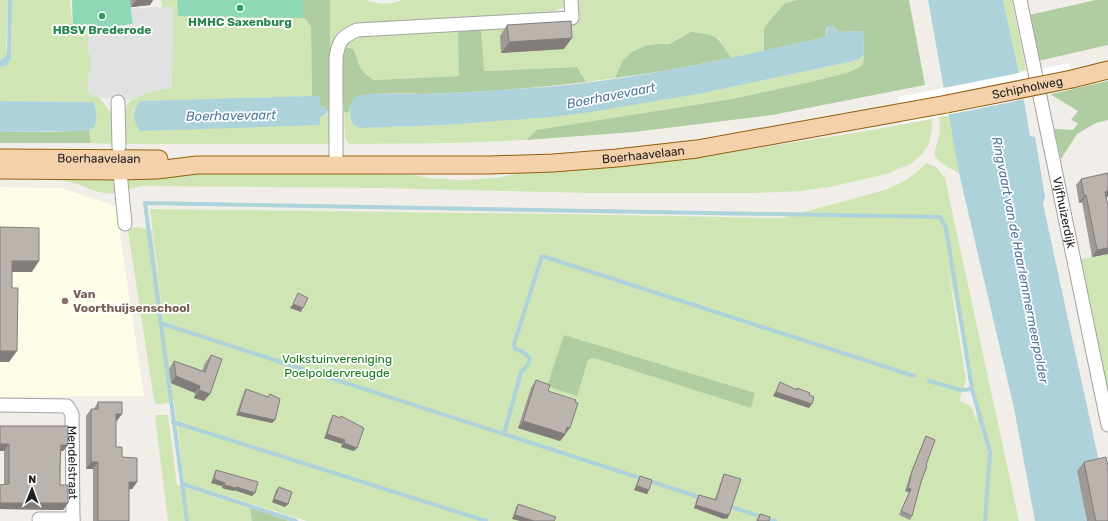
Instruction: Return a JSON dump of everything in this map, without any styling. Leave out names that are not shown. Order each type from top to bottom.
[{"type":"main road","name":"Schipholweg","points":[[947,104],[1072,79],[1108,70]]},
{"type":"main road","name":"Boerhaavelaan","points":[[0,158],[119,159],[157,170],[197,165],[336,166],[553,163],[697,150],[947,104]]},
{"type":"main road","name":"Boerhaavelaan","points":[[0,170],[119,159]]},
{"type":"street","points":[[336,166],[336,56],[338,44],[346,36],[357,30],[572,18],[571,0]]},
{"type":"street","name":"Vijfhuizerdijk","points":[[1020,0],[1108,425]]},
{"type":"street","points":[[118,102],[119,159],[125,224]]},
{"type":"street","name":"Mendelstraat","points":[[0,405],[67,406],[72,414],[73,520]]},
{"type":"street","points":[[39,519],[73,520]]},
{"type":"shaded area","points":[[173,7],[172,88],[151,91],[132,100],[99,97],[88,94],[90,54],[88,54],[88,30],[133,24],[131,9]]},
{"type":"shaded area","name":"Van Voorthuijsenschool","points":[[0,187],[61,188],[116,206],[144,396],[0,397]]},
{"type":"green space","points":[[0,0],[8,0],[6,56],[0,60]]},
{"type":"green space","points":[[12,0],[70,0],[73,30],[88,30],[90,72],[88,75],[99,97],[112,114],[115,144],[91,143],[89,130],[92,129],[96,106],[87,102],[0,101],[0,67],[7,65],[11,59]]},
{"type":"green space","name":"HBSV Brederode","points":[[72,0],[149,0],[150,5],[131,7],[133,24],[73,31]]},
{"type":"green space","points":[[161,0],[177,0],[182,16],[303,16],[307,19],[311,28],[312,96],[140,101],[133,112],[237,127],[320,125],[320,118],[327,114],[326,111],[330,111],[330,142],[327,144],[124,144],[124,116],[125,109],[128,104],[138,96],[145,93],[172,88],[172,7],[162,7]]},
{"type":"green space","name":"HMHC Saxenburg","points":[[177,0],[303,0],[303,18],[178,16]]},
{"type":"green space","points":[[303,0],[330,0],[330,111],[326,111],[326,108],[320,106],[319,96],[312,96],[311,28],[307,20],[303,18]]},
{"type":"green space","points":[[330,0],[365,0],[384,4],[402,0],[564,0],[565,7],[549,13],[359,23],[347,27],[336,36],[329,53]]},
{"type":"green space","points":[[577,0],[797,0],[785,3],[769,21],[764,30],[764,51],[731,58],[719,38],[684,35],[669,44],[657,44],[623,60],[615,78],[586,82],[577,67],[483,71],[481,29],[578,24]]},
{"type":"green space","points":[[797,0],[909,0],[925,85],[772,115],[634,132],[526,140],[536,130],[732,99],[846,73],[863,64],[863,31],[839,32],[832,25],[827,28],[825,37],[764,51],[764,29],[769,21],[785,3]]},
{"type":"green space","points":[[1003,0],[1012,0],[1026,70],[1019,71]]},
{"type":"green space","points":[[1096,0],[1108,0],[1108,45],[1038,61],[1029,15]]},
{"type":"green space","points":[[481,29],[484,71],[577,67],[586,82],[545,87],[483,91],[422,94],[370,94],[354,99],[349,112],[344,112],[341,55],[345,47],[354,49],[362,70],[374,80],[459,76],[458,30]]},
{"type":"green space","points":[[458,30],[460,76],[374,80],[365,74],[360,67],[354,49],[345,47],[354,39],[365,35]]},
{"type":"green space","points":[[691,32],[712,35],[719,40],[731,58],[664,71],[615,78],[623,60],[632,52],[644,46],[669,44]]},
{"type":"green space","points":[[864,55],[863,64],[846,73],[732,99],[536,130],[526,140],[457,143],[349,144],[345,138],[344,112],[349,112],[350,118],[360,128],[444,125],[703,93],[858,60]]},
{"type":"green space","points":[[1108,81],[1108,120],[1096,123],[1077,134],[1061,159],[1054,129],[1073,130],[1078,123],[1071,120],[1078,111],[1050,94]]},
{"type":"green space","points":[[948,116],[959,173],[943,164],[935,156],[935,150],[940,133],[939,117]]},
{"type":"green space","points":[[932,119],[929,144],[921,155],[912,163],[887,174],[829,187],[801,191],[754,193],[588,193],[380,188],[142,186],[126,190],[124,181],[132,174],[219,172],[415,175],[428,178],[463,180],[496,178],[527,172],[674,161],[867,131]]},
{"type":"green space","points":[[89,130],[91,143],[0,143],[0,132]]},
{"type":"green space","name":"Volkstuinvereniging Poelpoldervreugde","points":[[926,163],[936,167],[945,178],[1019,521],[307,521],[184,483],[174,399],[168,403],[161,404],[156,404],[154,400],[128,231],[129,228],[138,227],[152,231],[167,348],[150,209],[782,218],[885,190],[907,179]],"holes":[[[948,269],[975,397],[977,423],[970,406],[959,401],[966,379]]]},
{"type":"green space","points":[[0,173],[107,174],[115,183],[116,193],[103,193],[72,182],[58,180],[0,179]]},
{"type":"green space","points":[[1108,254],[1108,406],[1078,260]]},
{"type":"green space","points":[[564,335],[755,393],[751,408],[592,358],[588,360],[577,396],[547,386]]},
{"type":"green space","points":[[156,415],[168,415],[177,485],[250,508],[252,521],[168,521],[155,417]]},
{"type":"green space","points":[[250,508],[289,521],[252,521]]},
{"type":"water","points":[[8,0],[12,0],[11,59],[7,65],[0,67],[0,60],[6,56],[7,50]]},
{"type":"water","name":"Ringvaart van de Haarlemmermeerpolder","points":[[928,0],[1003,0],[1020,77],[1030,136],[1035,137],[1045,197],[1043,204],[1108,503],[1108,521],[1035,521],[1014,408],[959,173]]},
{"type":"water","name":"Boerhavevaart","points":[[829,25],[832,25],[839,32],[863,31],[864,55],[858,60],[703,93],[591,112],[551,117],[444,125],[360,128],[353,125],[350,118],[350,105],[354,99],[363,95],[435,94],[545,87],[616,79],[721,60],[825,37]]},
{"type":"water","name":"Boerhavevaart","points":[[319,96],[320,106],[326,108],[327,113],[320,118],[320,125],[141,131],[139,130],[134,119],[135,109],[140,101]]},
{"type":"water","points":[[0,101],[93,102],[96,111],[96,123],[93,128],[86,131],[0,132]]},
{"type":"pier","points":[[1069,63],[1074,89],[902,124],[898,97]]},
{"type":"building","points":[[571,21],[572,38],[509,42],[507,25]]},
{"type":"building","points":[[1108,173],[1108,191],[1105,192],[1108,206],[1108,248],[1097,250],[1086,195],[1084,196],[1081,179]]},
{"type":"building","points":[[0,227],[39,228],[39,261],[12,261],[12,288],[18,288],[17,351],[0,351]]},
{"type":"building","points":[[298,293],[308,298],[303,308],[293,304]]},
{"type":"building","points":[[211,355],[222,359],[210,394],[199,390],[200,386],[176,376],[174,361],[205,372]]},
{"type":"building","points":[[536,380],[550,385],[548,391],[576,400],[575,402],[578,403],[570,428],[567,427],[565,434],[523,421]]},
{"type":"building","points":[[780,382],[797,390],[797,388],[810,393],[809,395],[814,397],[812,404],[776,392]]},
{"type":"building","points":[[246,389],[268,397],[270,394],[280,399],[275,420],[239,412]]},
{"type":"building","points":[[98,402],[122,402],[122,414],[116,414],[116,447],[122,447],[122,457],[137,458],[137,482],[129,482],[129,521],[98,521],[98,462],[91,462],[91,409],[98,409]]},
{"type":"building","points":[[333,415],[340,418],[341,416],[364,428],[357,448],[344,443],[345,440],[327,434]]},
{"type":"building","points":[[0,426],[68,426],[68,445],[61,445],[60,485],[68,485],[68,503],[0,503],[0,485],[9,484],[9,444],[0,444]]},
{"type":"building","points":[[926,436],[935,440],[926,465],[927,466],[912,516],[901,511],[911,489],[908,488],[912,471]]},
{"type":"building","points":[[1106,457],[1108,466],[1108,521],[1096,521],[1084,462]]},
{"type":"building","points":[[216,470],[258,482],[255,493],[237,487],[224,485],[225,483],[214,479]]},
{"type":"building","points":[[724,474],[741,479],[729,515],[696,505],[699,495],[716,500]]},
{"type":"building","points":[[640,476],[652,480],[649,490],[637,486]]},
{"type":"building","points":[[279,487],[292,492],[288,504],[274,499]]},
{"type":"building","points":[[518,504],[556,517],[554,521],[534,521],[515,515]]},
{"type":"building","points":[[760,514],[770,517],[769,521],[758,521]]},
{"type":"waterway","points":[[187,521],[145,203],[940,217],[946,228],[972,389],[990,452],[985,521]]},
{"type":"waterway","points":[[504,434],[521,372],[529,361],[528,355],[515,349],[514,344],[542,256],[914,376]]},
{"type":"waterway","points":[[160,323],[702,498]]},
{"type":"waterway","points":[[929,381],[961,390],[972,389]]},
{"type":"waterway","points":[[173,422],[486,521]]},
{"type":"waterway","points":[[182,484],[296,521]]},
{"type":"waterway","points":[[728,506],[775,521]]},
{"type":"place","name":"HMHC Saxenburg","points":[[240,8]]},
{"type":"place","name":"HBSV Brederode","points":[[102,16]]},
{"type":"place","name":"Van Voorthuijsenschool","points":[[65,301]]}]
